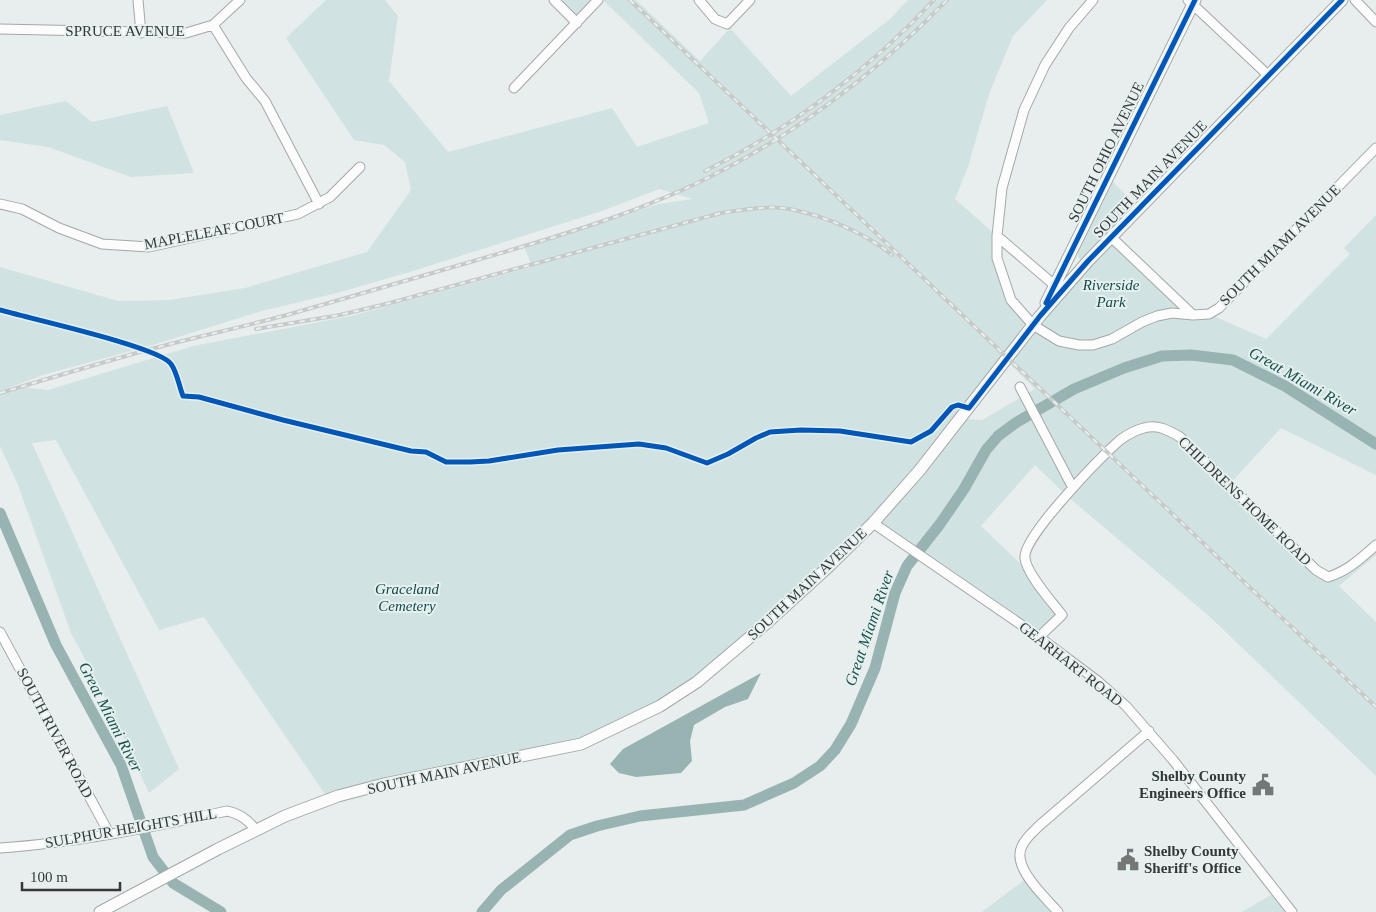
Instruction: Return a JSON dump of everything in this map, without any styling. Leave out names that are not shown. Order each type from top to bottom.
[{"type":"main road","name":"SOUTH MAIN AVENUE","points":[[100,912],[218,849],[285,816],[338,796],[384,784],[581,744],[660,706],[697,682],[769,621],[873,523],[919,471],[1036,320],[1058,288],[1342,0]]},
{"type":"main road","name":"SOUTH OHIO AVENUE","points":[[1058,288],[1192,1]]},
{"type":"street","points":[[138,0],[141,33]]},
{"type":"street","name":"SPRUCE AVENUE","points":[[0,29],[186,33],[213,25],[240,0]]},
{"type":"street","points":[[554,0],[577,23]]},
{"type":"street","points":[[514,88],[598,0]]},
{"type":"street","points":[[700,0],[715,19],[727,24],[750,0]]},
{"type":"street","name":"SOUTH MIAMI AVENUE","points":[[1094,0],[1069,28],[1045,65],[1024,110],[1002,188],[997,236],[997,258],[1011,300],[1059,341],[1079,345],[1093,345],[1112,339],[1157,316],[1172,312],[1193,315],[1209,314],[1219,308],[1376,148]]},
{"type":"street","points":[[1355,0],[1376,22]]},
{"type":"street","points":[[1192,1],[1269,76]]},
{"type":"street","points":[[213,25],[246,78],[265,101],[319,204]]},
{"type":"street","name":"MAPLELEAF COURT","points":[[0,204],[22,209],[59,228],[102,244],[149,247],[298,214],[330,197],[360,167]]},
{"type":"street","points":[[997,236],[1058,288]]},
{"type":"street","points":[[1111,236],[1193,315]]},
{"type":"street","points":[[1020,387],[1073,488]]},
{"type":"street","name":"CHILDRENS HOME ROAD","points":[[1039,637],[1062,615],[1028,569],[1024,557],[1026,548],[1073,488],[1122,439],[1134,431],[1146,427],[1157,426],[1180,437],[1316,570],[1328,576],[1340,573],[1358,562],[1376,545]]},
{"type":"street","name":"GEARHART ROAD","points":[[873,523],[1039,637],[1099,682],[1126,706],[1149,731],[1292,912]]},
{"type":"street","name":"SOUTH RIVER ROAD","points":[[0,632],[109,834]]},
{"type":"street","points":[[1058,912],[1028,877],[1021,864],[1019,854],[1021,847],[1040,825],[1149,731]]},
{"type":"street","name":"SULPHUR HEIGHTS HILL","points":[[0,848],[109,834],[227,811],[239,814],[256,830]]},
{"type":"green space","points":[[326,0],[385,0],[398,16],[389,81],[448,152],[612,108],[637,147],[709,123],[699,93],[603,0],[636,0],[700,61],[730,28],[791,96],[890,19],[908,0],[1047,0],[1013,36],[989,94],[968,167],[955,199],[997,236],[997,258],[1011,300],[1033,324],[1087,261],[1081,260],[1078,257],[1078,249],[1108,177],[1139,208],[1111,236],[1193,315],[1209,314],[1266,339],[1350,254],[1344,248],[1376,215],[1376,475],[1281,428],[1229,485],[1328,576],[1376,545],[1376,555],[1339,586],[1376,622],[1376,776],[1209,616],[1067,496],[1035,465],[981,526],[1022,565],[1058,617],[1039,637],[873,523],[697,682],[581,744],[329,800],[204,617],[159,630],[56,440],[32,443],[179,769],[149,793],[100,687],[71,633],[18,485],[0,446],[0,393],[21,387],[48,390],[193,346],[351,316],[532,267],[524,246],[659,204],[693,199],[659,189],[602,211],[413,271],[337,293],[262,311],[156,344],[43,375],[0,391],[0,267],[118,301],[169,300],[245,288],[367,252],[411,190],[405,162],[384,145],[354,140],[286,38]],"holes":[[[1006,360],[1035,389],[982,420],[960,419]]]},
{"type":"green space","points":[[554,0],[598,0],[577,23]]},
{"type":"green space","points":[[66,101],[92,122],[167,106],[194,173],[131,177],[48,147],[0,140],[0,115]]},
{"type":"green space","points":[[1028,877],[1058,912],[982,912]]},
{"type":"green space","points":[[1276,892],[1292,912],[1242,912]]},
{"type":"water","points":[[761,673],[748,699],[725,707],[694,725],[690,741],[692,761],[681,773],[636,777],[619,773],[610,764],[623,749]]},
{"type":"waterway","name":"Great Miami River","points":[[482,912],[501,890],[570,835],[597,826],[640,816],[744,805],[794,783],[820,766],[835,750],[851,724],[875,668],[895,593],[907,566],[940,524],[964,489],[986,450],[998,436],[1017,422],[1074,389],[1124,368],[1162,356],[1191,355],[1233,360],[1285,386],[1376,444]]},
{"type":"waterway","name":"Great Miami River","points":[[0,513],[56,645],[121,765],[153,857],[173,883],[221,912]]},
{"type":"railway","points":[[630,0],[1376,707]]},
{"type":"railway","points":[[705,171],[768,136],[827,96],[883,50],[934,0]]},
{"type":"railway","points":[[0,393],[151,349],[287,315],[487,257],[591,225],[659,200],[692,186],[754,153],[813,115],[842,94],[896,49],[947,0]]},
{"type":"railway","points":[[256,329],[340,315],[390,303],[721,213],[747,209],[782,208],[817,216],[844,226],[892,255]]},
{"type":"cycle path","points":[[1046,303],[1195,0]]},
{"type":"cycle path","points":[[0,310],[92,334],[162,357],[173,367],[183,396],[199,397],[283,420],[411,451],[426,452],[446,462],[489,461],[558,450],[639,444],[666,448],[707,463],[770,432],[801,430],[840,431],[911,442],[931,431],[952,407],[958,405],[969,408],[1040,316],[1088,261],[1342,0]]},
{"type":"place","name":"Shelby County Engineers Office","points":[[1263,785]]},
{"type":"place","name":"Shelby County Sheriff's Office","points":[[1128,860]]},
{"type":"park label","name":"Riverside Park","points":[[1111,294]]},
{"type":"park label","name":"Graceland Cemetery","points":[[407,598]]}]
